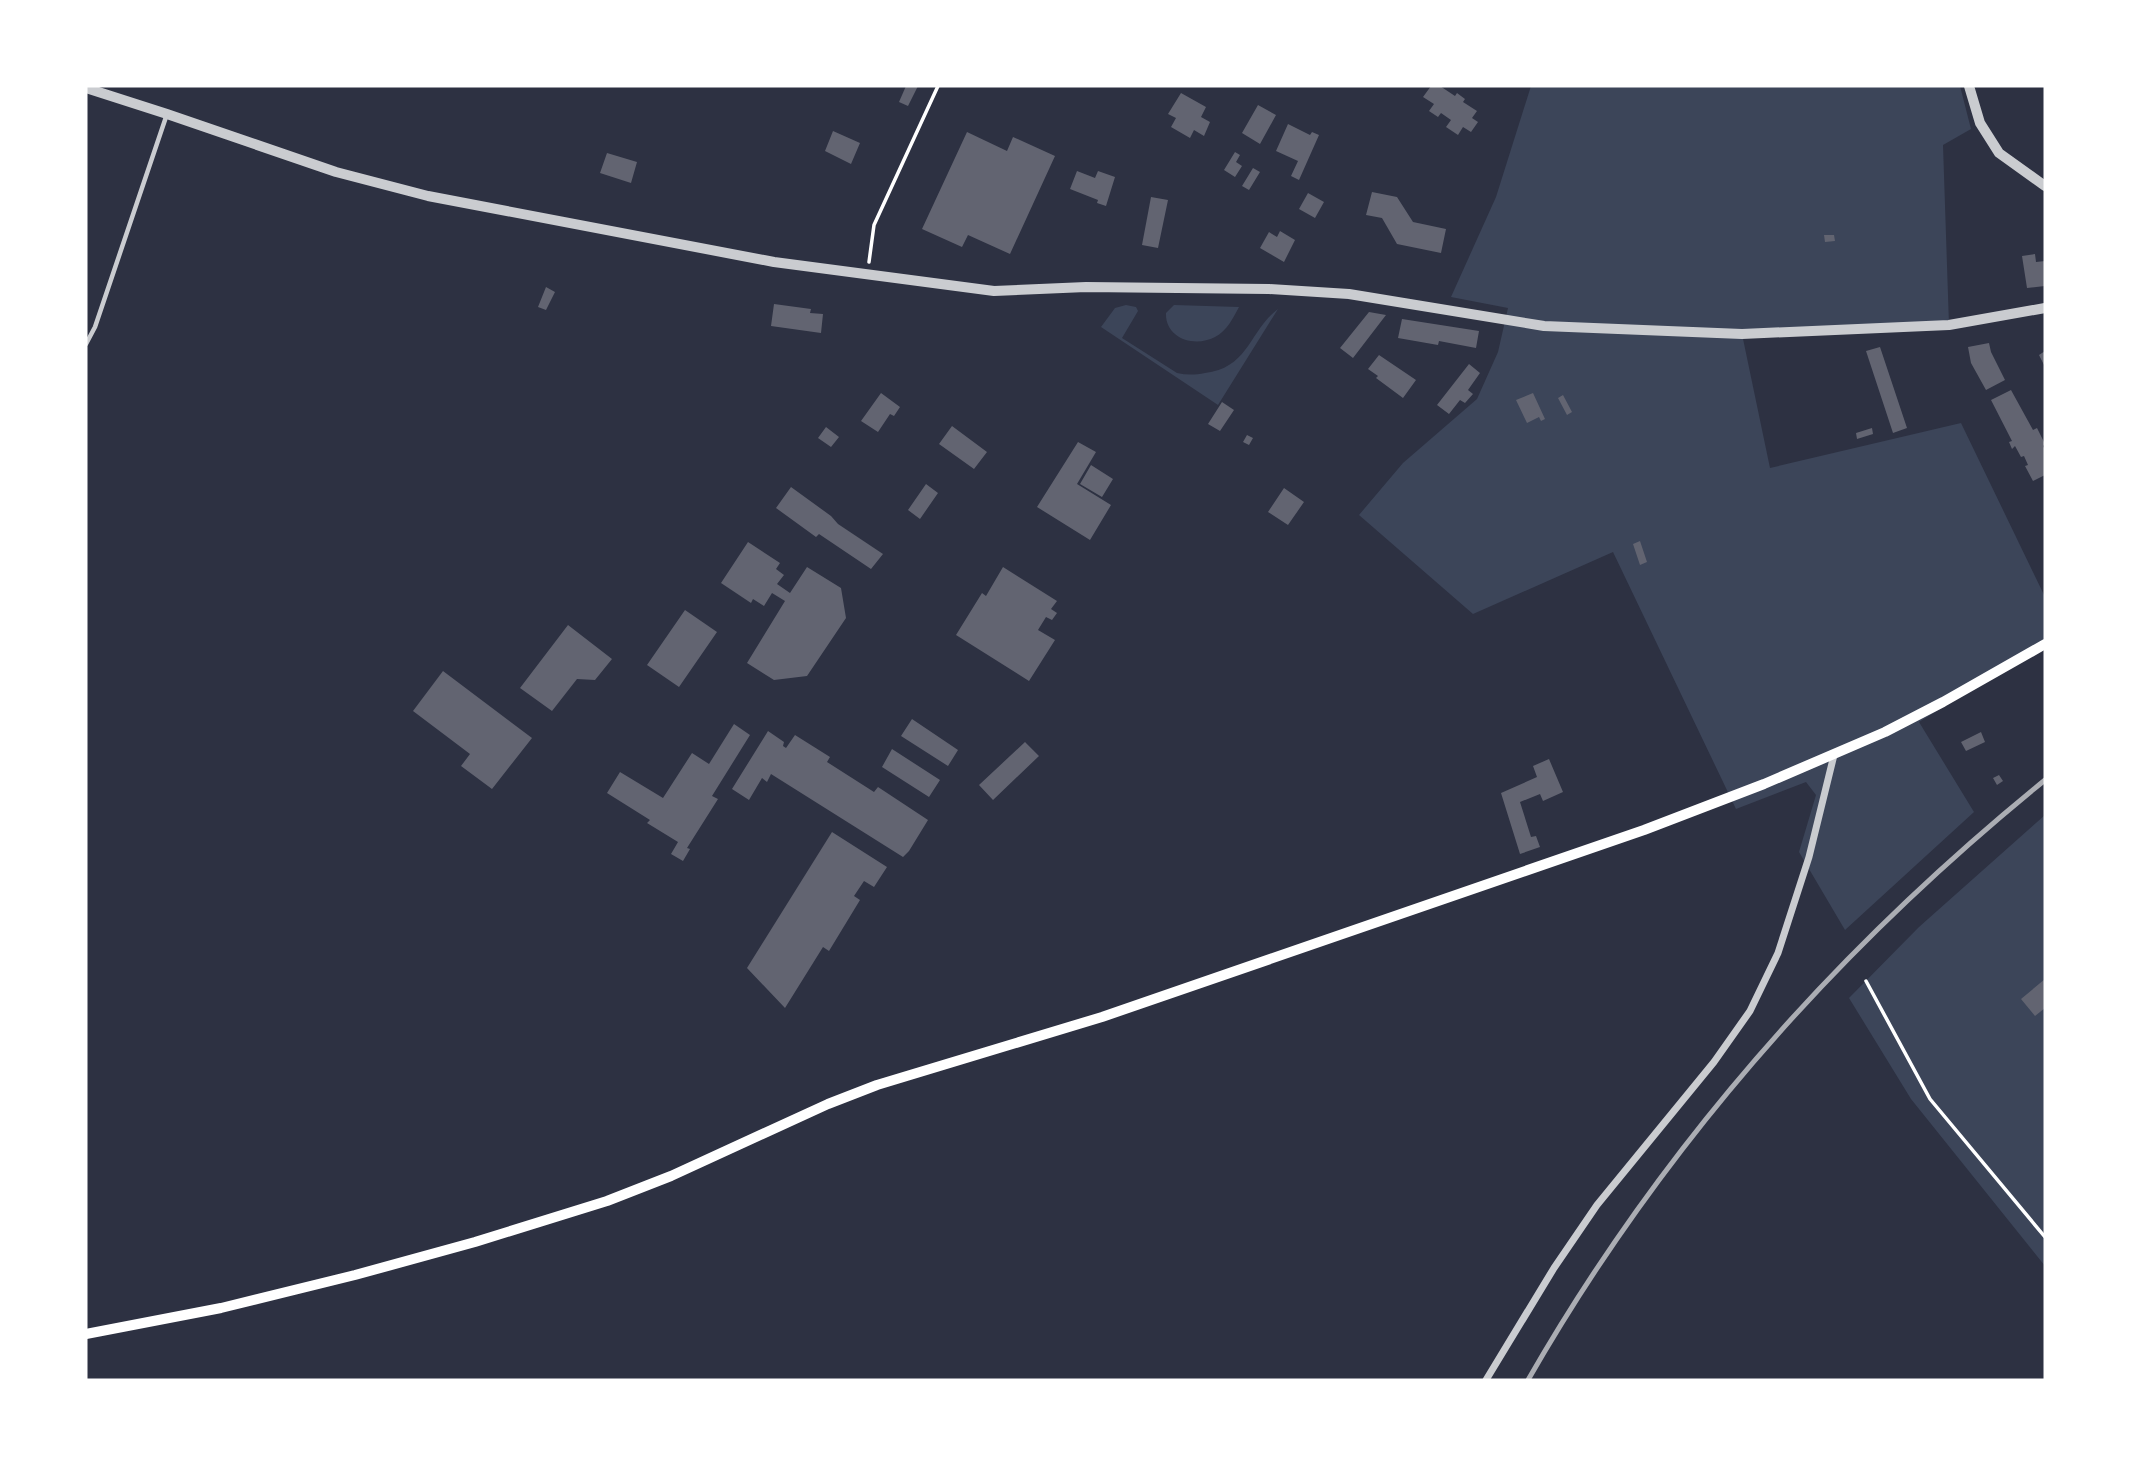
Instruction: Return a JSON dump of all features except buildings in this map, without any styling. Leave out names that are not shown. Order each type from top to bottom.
[{"type":"main road","points":[[86,1334],[284,1293],[475,1242],[556,1217],[671,1176],[828,1104],[900,1077],[1102,1017],[1644,830],[1764,784],[1834,755],[1943,702],[2045,644]]},
{"type":"street","points":[[1969,86],[1980,123],[1999,153],[2045,186]]},
{"type":"street","points":[[86,88],[336,172],[428,196],[760,260],[994,290],[1086,287],[1269,289],[1349,294],[1544,326],[1742,334],[1949,325],[2045,308]]},
{"type":"street","points":[[1486,1380],[1554,1268],[1597,1205],[1714,1062],[1750,1011],[1778,953],[1809,857],[1834,755]]},
{"type":"lane","points":[[86,344],[95,327],[167,114]]},
{"type":"path","points":[[871,276],[869,260],[874,225],[939,86]]},
{"type":"path","points":[[1866,981],[1930,1099],[2045,1237]]},
{"type":"shaded area","points":[[1531,86],[1960,86],[1971,129],[1943,145],[1949,325],[1742,334],[1770,468],[1961,423],[2045,597],[2045,644],[1919,722],[1974,812],[1845,930],[1799,852],[1816,795],[1806,782],[1736,809],[1613,552],[1473,614],[1359,515],[1403,463],[1477,399],[1498,352],[1508,308],[1451,297],[1496,197]]},
{"type":"shaded area","points":[[1126,305],[1136,307],[1138,311],[1122,338],[1177,373],[1191,374],[1220,370],[1231,364],[1278,309],[1218,405],[1101,327],[1115,308]]},
{"type":"shaded area","points":[[1174,305],[1239,307],[1229,324],[1215,337],[1190,341],[1170,329],[1166,313]]},
{"type":"shaded area","points":[[2045,815],[2045,1266],[1911,1099],[1849,998],[1919,927]]},
{"type":"railway","points":[[1528,1380],[1580,1294],[1636,1212],[1695,1133],[1759,1056],[1826,982],[1896,912],[1969,844],[2045,780]]}]
